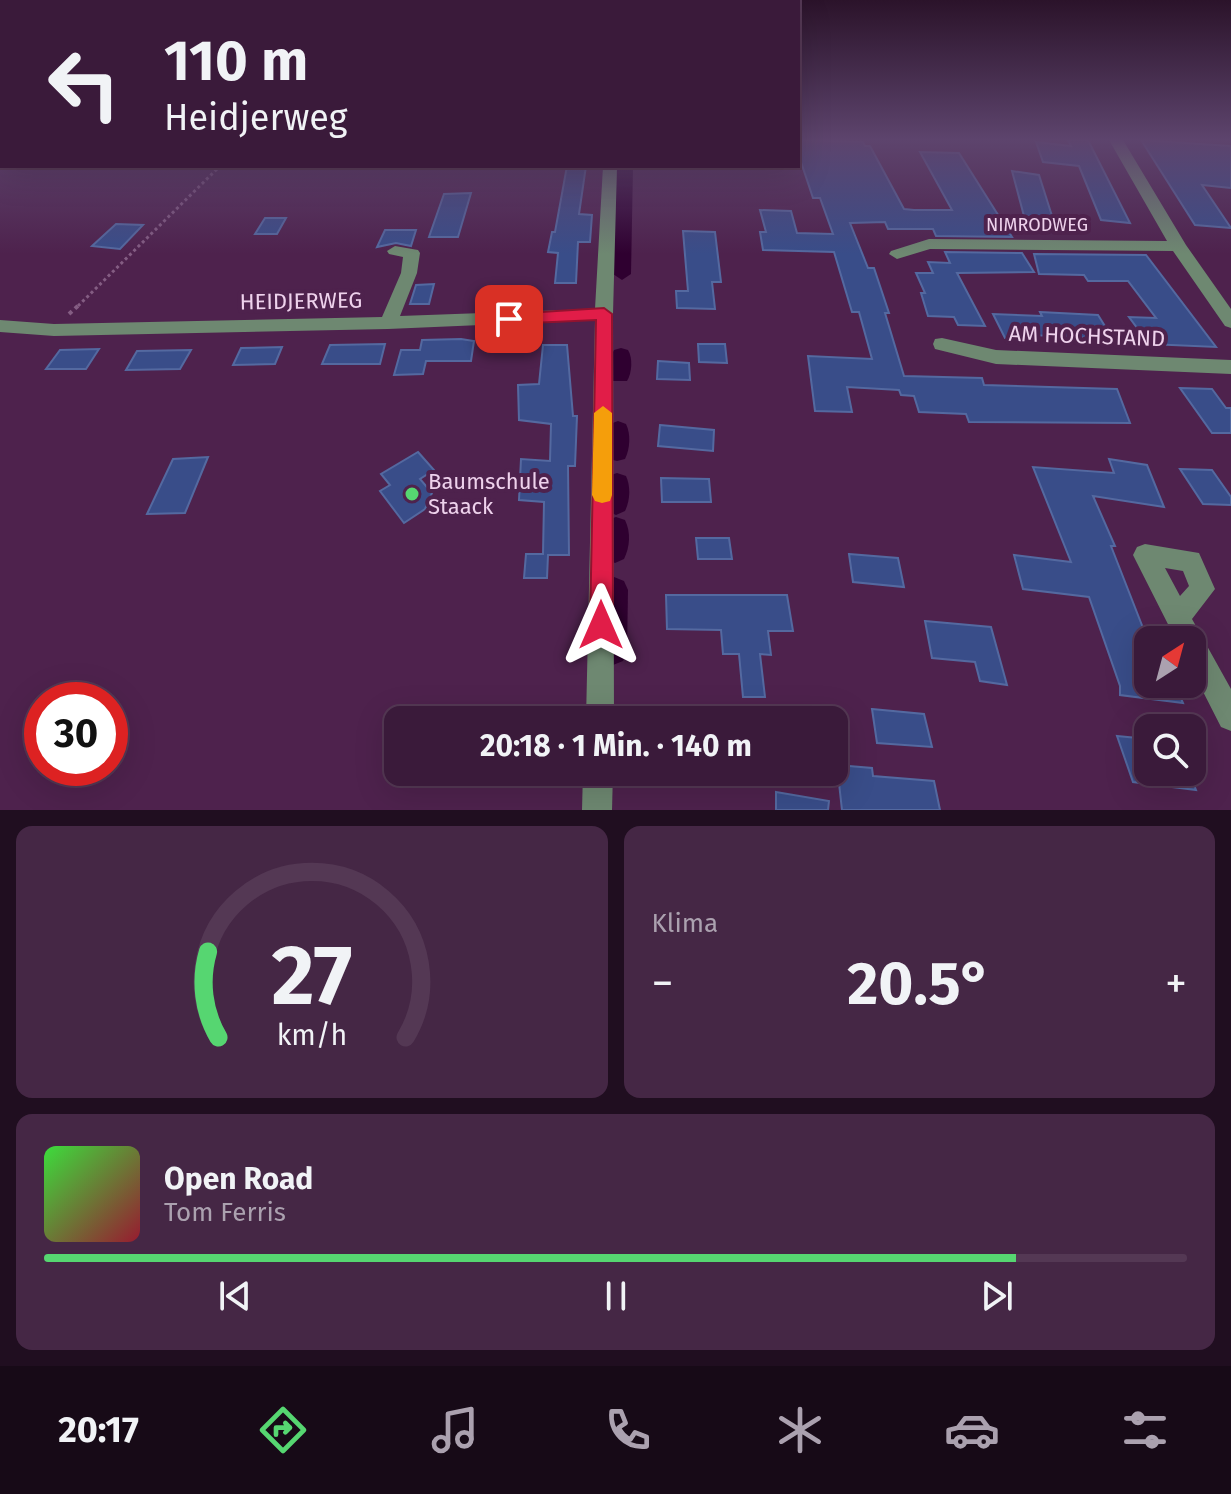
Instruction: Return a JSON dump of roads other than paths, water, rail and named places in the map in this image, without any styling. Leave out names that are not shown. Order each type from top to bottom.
[{"type":"street","points":[[600,706],[604,314],[610,178]]},
{"type":"street","points":[[1138,178],[1178,246],[1224,302],[1231,322]]},
{"type":"street","name":"NIMRODWEG","points":[[897,254],[929,244],[1178,246]]},
{"type":"street","points":[[388,323],[409,273],[412,253],[395,251]]},
{"type":"street","name":"HEIDJERWEG","points":[[0,326],[54,330],[388,323],[604,314]]},
{"type":"street","name":"AM HOCHSTAND","points":[[942,344],[996,357],[1231,367]]},
{"type":"street","points":[[1178,616],[1183,626]]},
{"type":"street","points":[[1206,670],[1231,717]]},
{"type":"street","points":[[597,810],[598,786]]},
{"type":"waterway","points":[[622,274],[625,178]]},
{"type":"waterway","points":[[622,292],[622,299]]},
{"type":"waterway","points":[[621,320],[621,337]]},
{"type":"waterway","points":[[620,376],[621,355]]},
{"type":"waterway","points":[[619,409],[620,396]]},
{"type":"waterway","points":[[617,452],[618,430]]},
{"type":"waterway","points":[[616,504],[617,483]]},
{"type":"waterway","points":[[615,551],[616,528]]},
{"type":"waterway","points":[[613,651],[614,590]]},
{"type":"place","name":"Baumschule Staack","points":[[412,494]]}]
